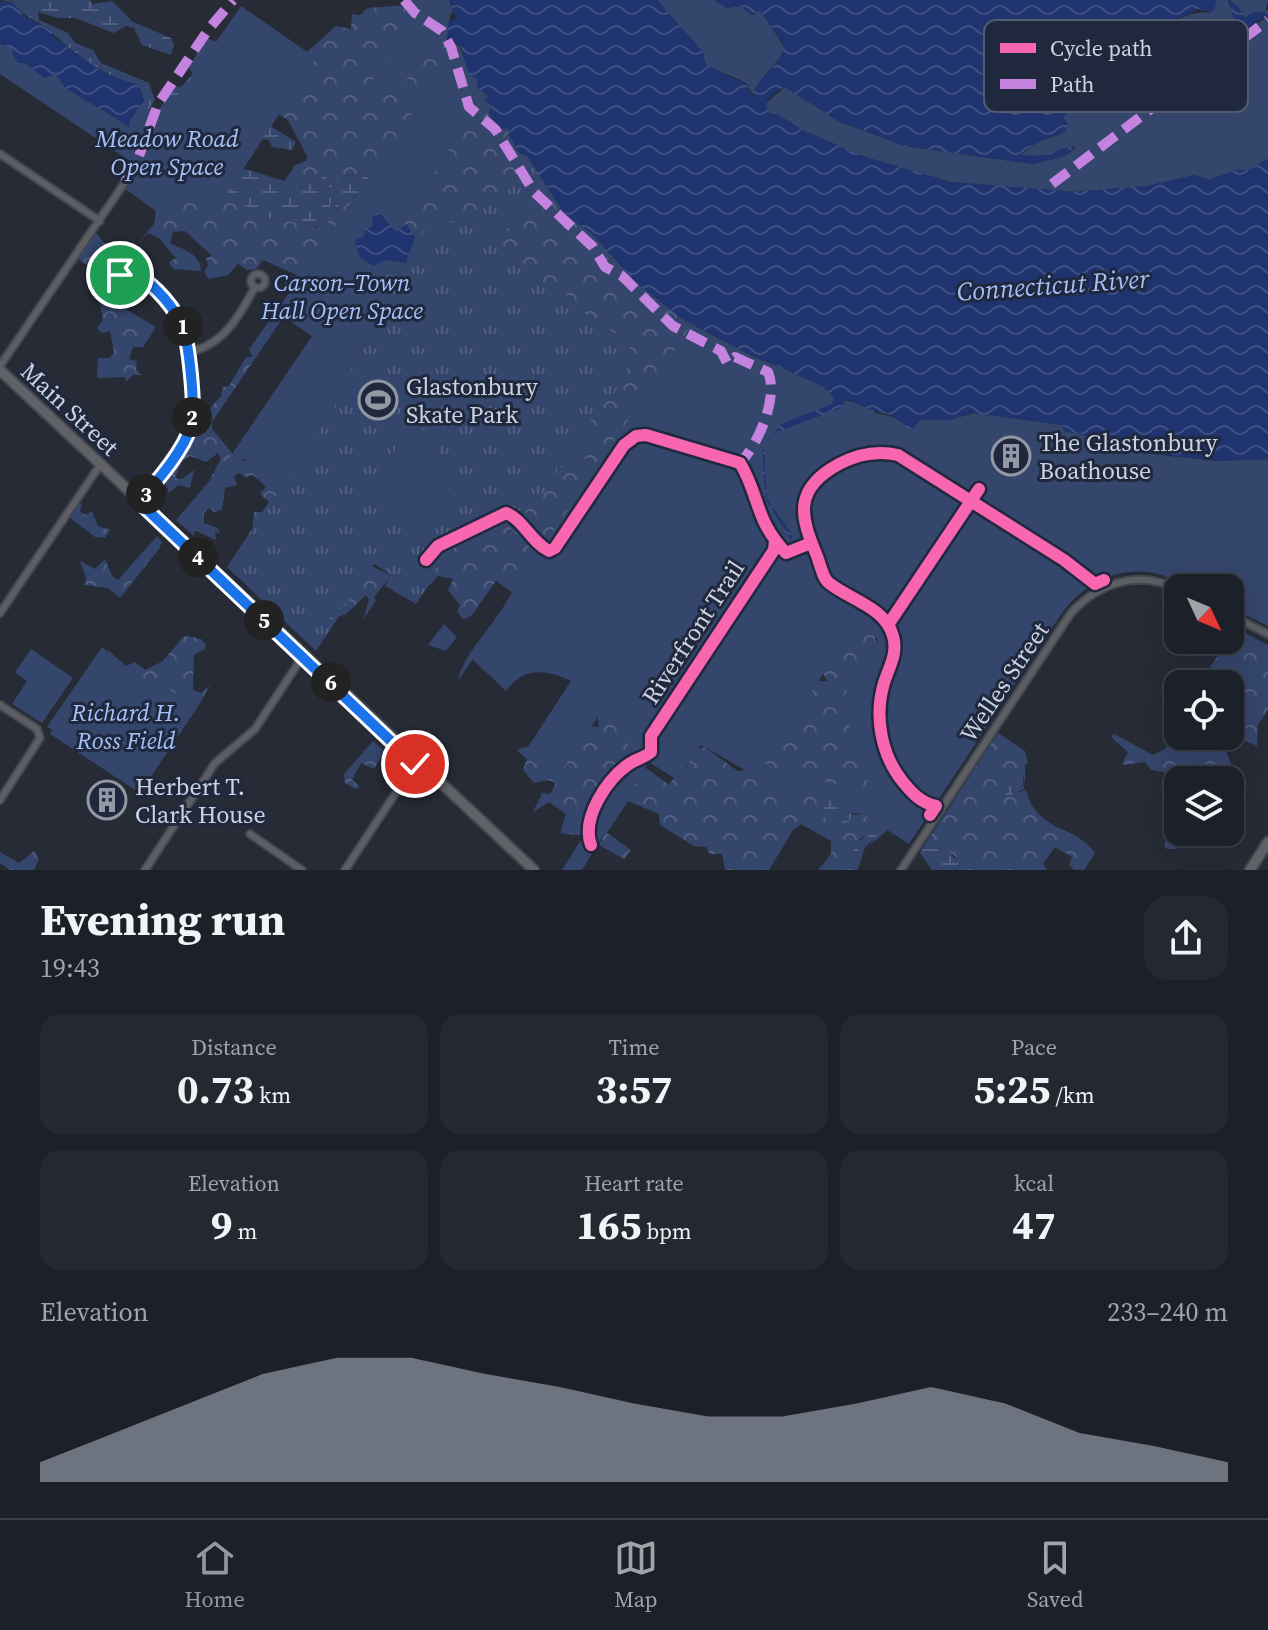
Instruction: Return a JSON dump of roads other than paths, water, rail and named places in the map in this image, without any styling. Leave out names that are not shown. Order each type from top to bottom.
[{"type":"main road","name":"Main Street","points":[[0,368],[529,868]]},
{"type":"main road","points":[[1250,870],[1268,842]]},
{"type":"street","points":[[0,154],[100,221]]},
{"type":"street","points":[[0,368],[125,182]]},
{"type":"street","points":[[124,270],[146,281],[176,315],[184,329],[187,352],[191,426],[139,502]]},
{"type":"street","points":[[187,352],[213,345],[240,314],[255,287]]},
{"type":"street","points":[[0,613],[100,465]]},
{"type":"street","name":"Welles Street","points":[[901,870],[1071,613],[1086,597],[1112,584],[1136,579],[1164,584]]},
{"type":"street","points":[[1244,622],[1268,634]]},
{"type":"street","points":[[145,870],[215,763],[257,727],[303,656]]},
{"type":"street","points":[[0,705],[37,729],[40,738],[0,800]]},
{"type":"street","points":[[345,870],[416,762]]},
{"type":"street","points":[[250,834],[302,870]]},
{"type":"water","name":"Connecticut River","points":[[449,0],[657,0],[703,52],[706,65],[744,82],[753,96],[759,83],[779,59],[784,45],[760,10],[751,15],[740,6],[727,8],[714,0],[1216,0],[1214,13],[1198,9],[1175,20],[984,20],[984,112],[1067,112],[1063,118],[1068,126],[1065,132],[1038,142],[1019,155],[1040,156],[1077,145],[1063,157],[1033,164],[905,146],[840,122],[785,87],[775,92],[765,104],[770,115],[777,114],[802,130],[865,157],[951,182],[1074,192],[1147,186],[1195,175],[1209,180],[1236,170],[1250,170],[1268,158],[1268,459],[1217,461],[1144,453],[1103,438],[1064,431],[1062,425],[973,413],[948,420],[921,420],[911,430],[893,416],[847,399],[839,409],[776,432],[766,444],[781,424],[832,404],[834,397],[821,385],[746,353],[682,319],[639,285],[590,232],[564,213],[528,157],[519,153],[509,135],[511,130],[501,128],[489,114],[491,105],[484,99],[489,96],[477,88],[478,79],[469,75],[461,47],[448,37],[448,22],[456,19]]},
{"type":"water","points":[[1228,0],[1238,6],[1244,18],[1255,12],[1265,13],[1268,8],[1268,16],[1248,28],[1248,20],[1234,20]]},
{"type":"water","points":[[0,2],[12,2],[24,16],[52,31],[53,36],[103,71],[139,85],[144,100],[129,122],[130,127],[65,88],[56,74],[44,78],[25,63],[18,63],[12,53],[14,49],[0,44]]},
{"type":"water","points":[[379,212],[396,232],[406,224],[415,237],[406,263],[385,260],[373,266],[359,257],[355,240],[363,237],[366,229],[373,226],[372,218]]},
{"type":"water","points":[[764,447],[767,499],[792,534],[791,540],[766,500]]},
{"type":"place","name":"Glastonbury Skate Park","points":[[378,400]]},
{"type":"place","name":"The Glastonbury Boathouse","points":[[1011,456]]},
{"type":"place","name":"Herbert T. Clark House","points":[[107,800]]},
{"type":"park label","name":"Meadow Road Open Space","points":[[167,152]]},
{"type":"park label","name":"Carson–Town Hall Open Space","points":[[342,296]]},
{"type":"park label","name":"Richard H. Ross Field","points":[[126,726]]}]
